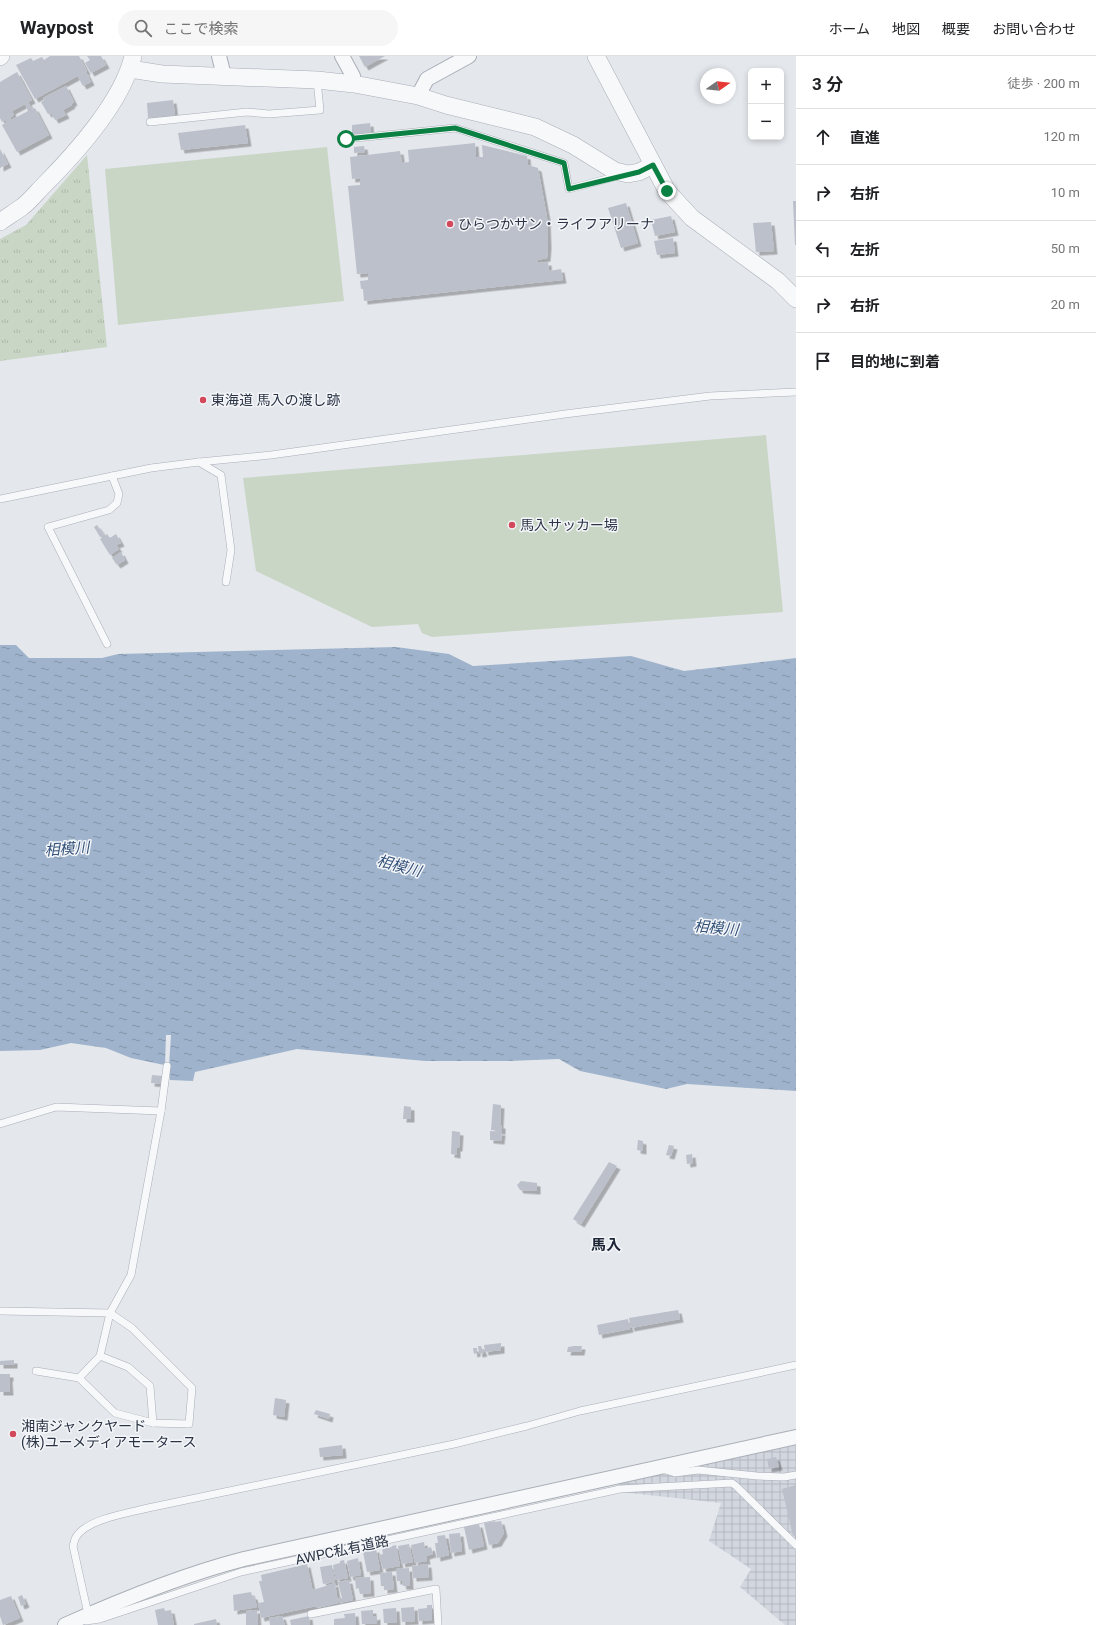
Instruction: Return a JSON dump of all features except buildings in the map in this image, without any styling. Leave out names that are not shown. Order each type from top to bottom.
[{"type":"street","points":[[219,56],[224,76]]},
{"type":"street","points":[[342,56],[353,76],[354,84]]},
{"type":"street","points":[[418,96],[427,79],[469,56]]},
{"type":"street","points":[[596,56],[667,191],[692,218],[778,280],[796,300]]},
{"type":"street","points":[[0,222],[24,206],[55,174],[83,141],[109,108],[131,62],[162,74],[317,80],[354,84],[418,96],[446,105],[535,127],[573,145],[615,171],[628,174],[639,172],[653,165]]},
{"type":"street","points":[[66,1624],[187,1575],[237,1560],[796,1437]]},
{"type":"lane","points":[[150,122],[247,112],[269,114],[320,110],[317,80]]},
{"type":"lane","points":[[346,139],[455,128],[564,163],[569,189],[628,174]]},
{"type":"lane","points":[[0,499],[151,468],[270,455],[565,414],[702,397],[796,392]]},
{"type":"lane","points":[[199,462],[221,475],[231,550],[226,582]]},
{"type":"lane","points":[[107,644],[48,528],[109,510],[117,504],[119,494],[112,476]]},
{"type":"lane","points":[[79,1378],[100,1356],[110,1313],[131,1275],[161,1111],[167,1066]]},
{"type":"lane","points":[[0,1124],[56,1107],[161,1111]]},
{"type":"lane","points":[[0,1311],[110,1313],[132,1328],[192,1388],[189,1424],[154,1423],[115,1413],[79,1378],[36,1372]]},
{"type":"lane","points":[[100,1356],[128,1367],[150,1386],[154,1423]]},
{"type":"lane","points":[[88,1614],[73,1546],[76,1537],[85,1528],[103,1520],[148,1508],[454,1444],[580,1411],[796,1365]]},
{"type":"lane","points":[[657,1468],[675,1473],[698,1470],[784,1477],[796,1475]]},
{"type":"lane","points":[[733,1474],[732,1483],[796,1545]]},
{"type":"lane","name":"AWPC私有道路","points":[[66,1624],[100,1619],[242,1572],[620,1489],[732,1483]]},
{"type":"lane","points":[[311,1614],[436,1589],[438,1625]]},
{"type":"shaded area","points":[[796,1445],[796,1625],[785,1625],[740,1587],[751,1569],[709,1541],[721,1503],[621,1492],[619,1483]]},
{"type":"green space","points":[[327,147],[344,301],[118,325],[105,169]]},
{"type":"green space","points":[[87,155],[107,347],[0,361],[0,239],[26,225]]},
{"type":"green space","name":"馬入サッカー場","points":[[766,435],[783,612],[432,637],[422,633],[418,624],[372,627],[256,571],[243,478]]},
{"type":"water","name":"相模川","points":[[0,645],[16,645],[29,658],[102,658],[118,654],[396,647],[449,654],[473,666],[631,656],[684,671],[796,658],[796,1091],[687,1084],[666,1089],[580,1071],[559,1059],[509,1061],[425,1061],[297,1049],[195,1072],[193,1081],[170,1080],[169,1066],[131,1058],[106,1048],[71,1043],[40,1050],[0,1051]]},
{"type":"pier","points":[[166,1035],[171,1035],[169,1066],[165,1065]]},
{"type":"place","name":"ひらつかサン・ライフアリーナ","points":[[450,224]]},
{"type":"place","name":"東海道 馬入の渡し跡","points":[[203,400]]},
{"type":"place","name":"馬入サッカー場","points":[[512,525]]},
{"type":"place","name":"湘南ジャンクヤード (株)ユーメディアモータース","points":[[13,1434]]},
{"type":"district","name":"馬入","points":[[606,1245]]},
{"type":"route","points":[[346,139],[455,128],[564,163],[569,189],[639,172],[653,165],[667,191]]}]
